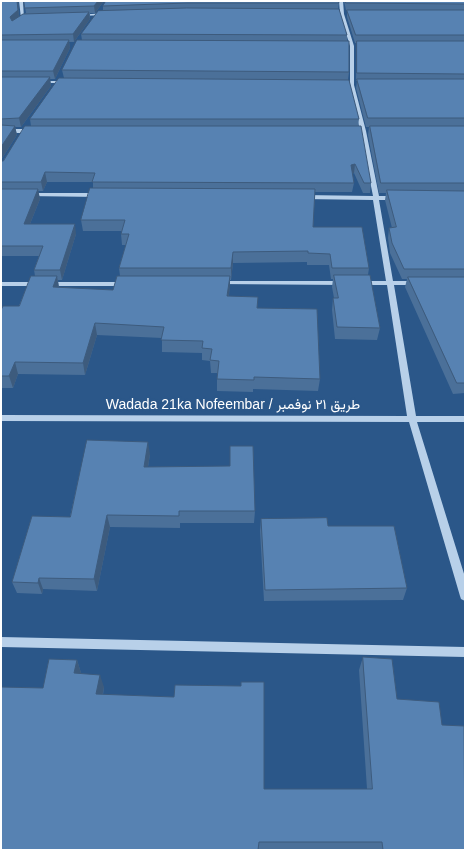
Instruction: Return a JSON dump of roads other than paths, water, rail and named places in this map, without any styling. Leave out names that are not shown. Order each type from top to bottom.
[{"type":"street","points":[[20,1],[23,18]]},
{"type":"street","points":[[341,1],[342,14],[352,46],[352,85],[376,198],[412,419],[465,596]]},
{"type":"street","points":[[92,22],[103,8]]},
{"type":"street","points":[[70,15],[112,14]]},
{"type":"street","points":[[333,14],[352,14]]},
{"type":"street","points":[[19,22],[23,18],[33,17]]},
{"type":"street","points":[[342,46],[362,46]]},
{"type":"street","points":[[53,90],[62,74]]},
{"type":"street","points":[[30,82],[78,82]]},
{"type":"street","points":[[342,85],[361,85]]},
{"type":"street","points":[[20,138],[30,123]]},
{"type":"street","points":[[1,130],[44,131]]},
{"type":"street","points":[[353,131],[373,131]]},
{"type":"street","points":[[21,195],[110,196]]},
{"type":"street","points":[[297,197],[405,198]]},
{"type":"street","points":[[211,283],[428,283]]},
{"type":"street","points":[[1,284],[131,284]]},
{"type":"street","name":"Wadada 21ka Nofeembar / طريق ٢١ نوفمبر","points":[[1,418],[465,419]]},
{"type":"street","points":[[1,642],[465,652]]}]
